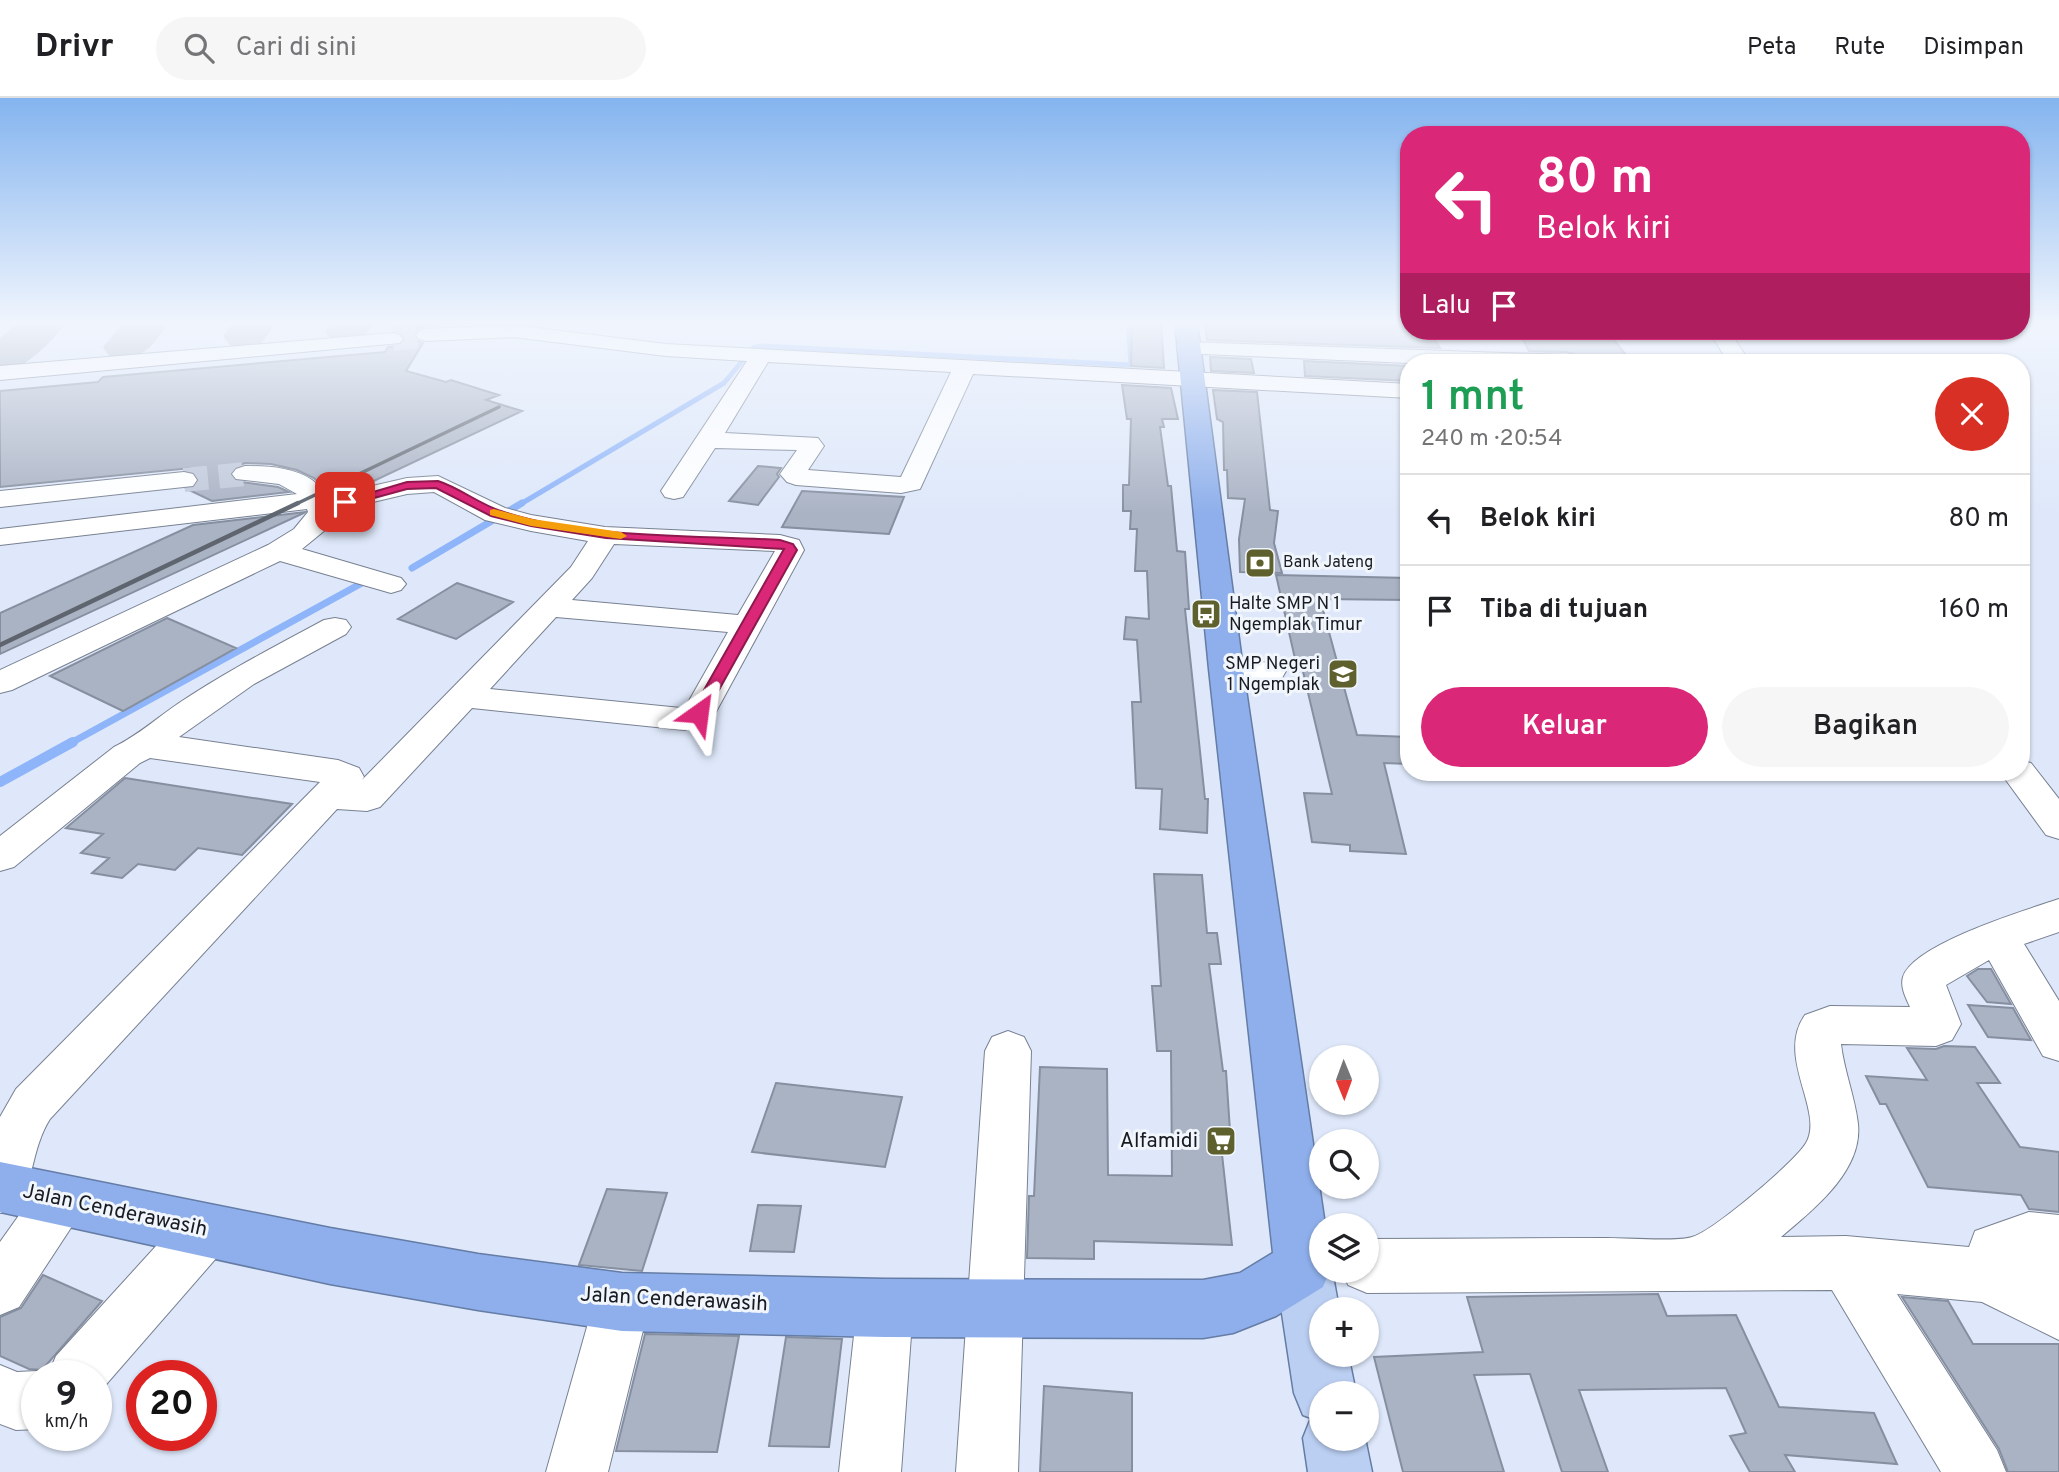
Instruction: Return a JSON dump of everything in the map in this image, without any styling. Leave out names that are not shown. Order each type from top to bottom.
[{"type":"highway","points":[[1193,386],[1226,669],[1309,1246]]},
{"type":"highway","name":"Jalan Cenderawasih","points":[[1,1188],[478,1282],[622,1302],[885,1308],[1153,1310],[1230,1307],[1254,1298],[1309,1269]]},
{"type":"main road","points":[[1314,1283],[1324,1381]]},
{"type":"main road","points":[[1336,1451],[1340,1472]]},
{"type":"street","points":[[674,491],[708,440],[730,386]]},
{"type":"street","points":[[708,440],[809,443],[812,446],[793,474],[796,477],[907,485],[911,483],[956,386]]},
{"type":"street","points":[[0,683],[278,551],[316,523],[322,512],[319,503],[306,486],[278,474],[245,474]]},
{"type":"street","points":[[0,499],[184,480]]},
{"type":"street","points":[[0,537],[319,503],[421,484],[438,484],[490,511],[531,523],[606,535],[780,543],[789,547],[790,550],[703,708],[694,717],[685,719],[463,697]]},
{"type":"street","points":[[329,796],[367,798],[591,561],[606,535]]},
{"type":"street","points":[[278,551],[391,584]]},
{"type":"street","points":[[548,607],[749,625]]},
{"type":"street","points":[[0,857],[127,755],[144,747],[191,710],[242,677],[335,627]]},
{"type":"street","points":[[0,663],[51,658]]},
{"type":"street","points":[[1226,669],[1270,671]]},
{"type":"street","points":[[1,1188],[12,1140],[33,1104],[346,777],[344,773],[160,746],[144,747]]},
{"type":"street","points":[[2025,781],[2059,825]]},
{"type":"street","points":[[1700,1264],[1794,1196],[1833,1146],[1831,1107],[1821,1070],[1817,1034],[1821,1028],[1830,1025],[1936,1027],[1937,1017],[1925,990],[1924,978],[1942,963],[1998,937],[2059,915]]},
{"type":"street","points":[[1998,937],[2059,1042]]},
{"type":"street","points":[[987,1472],[1008,1051]]},
{"type":"street","points":[[0,1288],[60,1200]]},
{"type":"street","points":[[90,1360],[206,1230]]},
{"type":"street","points":[[1985,1276],[1994,1251],[2029,1238],[2058,1279]]},
{"type":"street","points":[[1846,1263],[1975,1472]]},
{"type":"street","points":[[1379,1266],[1846,1263],[1985,1276],[2058,1279]]},
{"type":"street","points":[[577,1472],[622,1302]]},
{"type":"street","points":[[870,1472],[885,1308]]},
{"type":"street","points":[[0,1394],[21,1401]]},
{"type":"building","points":[[53,386],[471,386],[499,395],[486,400],[522,411],[363,486],[330,493],[314,478],[297,470],[271,464],[245,463],[230,472],[234,481],[278,487],[289,492],[212,501],[187,489],[195,487],[199,481],[191,468],[0,487],[0,391]]},
{"type":"building","points":[[1122,386],[1171,388],[1178,419],[1162,419],[1164,427],[1160,427],[1168,486],[1171,486],[1177,551],[1185,552],[1189,609],[1185,609],[1205,799],[1208,799],[1207,833],[1160,829],[1162,789],[1136,788],[1132,702],[1141,702],[1137,640],[1124,639],[1126,617],[1149,619],[1147,571],[1135,571],[1137,529],[1130,529],[1131,511],[1123,511],[1123,485],[1129,485],[1131,419],[1127,419]]},
{"type":"building","points":[[1213,390],[1257,392],[1270,510],[1278,511],[1274,543],[1282,573],[1240,572],[1239,539],[1245,499],[1228,498],[1227,470],[1224,470],[1223,422],[1217,419]]},
{"type":"building","points":[[758,466],[781,468],[777,474],[779,477],[758,505],[729,501]]},
{"type":"building","points":[[802,491],[904,497],[889,534],[782,527]]},
{"type":"building","points":[[305,512],[0,654],[0,613],[193,525]]},
{"type":"building","points":[[1276,575],[1400,578],[1400,600],[1320,599],[1357,735],[1400,737],[1400,764],[1384,763],[1406,854],[1350,851],[1350,845],[1312,842],[1304,793],[1332,794],[1301,663],[1296,663]]},
{"type":"building","points":[[457,583],[513,602],[456,639],[398,619]]},
{"type":"building","points":[[167,618],[236,648],[123,711],[50,676]]},
{"type":"building","points":[[125,778],[292,804],[242,855],[198,848],[175,870],[138,864],[122,878],[92,873],[109,858],[81,853],[103,834],[66,828]]},
{"type":"building","points":[[1154,874],[1202,875],[1207,933],[1217,933],[1221,964],[1209,964],[1223,1071],[1226,1071],[1231,1146],[1221,1145],[1232,1245],[1094,1241],[1094,1259],[1027,1258],[1029,1196],[1034,1196],[1040,1067],[1107,1069],[1108,1175],[1172,1176],[1171,1051],[1157,1051],[1152,986],[1161,986]]},
{"type":"building","points":[[1978,969],[1991,969],[2011,1004],[1987,1002],[1967,976]]},
{"type":"building","points":[[1968,1005],[2013,1008],[2031,1040],[1988,1037]]},
{"type":"building","points":[[1944,1046],[1975,1047],[2000,1083],[1977,1083],[2020,1147],[2059,1152],[2059,1212],[2029,1209],[2021,1195],[1928,1187],[1886,1104],[1880,1104],[1866,1076],[1927,1080],[1907,1048],[1936,1049]]},
{"type":"building","points":[[776,1083],[902,1097],[885,1167],[752,1152]]},
{"type":"building","points":[[607,1189],[667,1193],[642,1271],[579,1265]]},
{"type":"building","points":[[758,1205],[801,1206],[794,1252],[750,1251]]},
{"type":"building","points":[[43,1275],[102,1301],[51,1360],[21,1360],[21,1365],[0,1356],[0,1317],[21,1308]]},
{"type":"building","points":[[1658,1294],[1667,1316],[1736,1315],[1779,1407],[1874,1413],[1897,1464],[1785,1455],[1795,1472],[1750,1472],[1730,1436],[1746,1433],[1726,1388],[1579,1390],[1608,1472],[1562,1472],[1530,1374],[1474,1375],[1504,1472],[1403,1472],[1377,1367],[1379,1367],[1379,1357],[1483,1352],[1467,1297]]},
{"type":"building","points":[[1902,1297],[1948,1301],[1973,1344],[2059,1344],[2059,1472],[2008,1472],[1999,1449]]},
{"type":"building","points":[[645,1334],[739,1336],[717,1452],[616,1451]]},
{"type":"building","points":[[786,1337],[842,1339],[829,1447],[769,1446]]},
{"type":"building","points":[[1044,1386],[1132,1393],[1132,1472],[1040,1472]]},
{"type":"waterway","points":[[519,505],[719,386]]},
{"type":"waterway","points":[[412,568],[522,503]]},
{"type":"waterway","points":[[69,744],[362,583]]},
{"type":"waterway","points":[[0,782],[73,742]]},
{"type":"tunnel","points":[[184,480],[245,474]]},
{"type":"railway","points":[[294,505],[499,407]]},
{"type":"railway","points":[[0,645],[298,503]]},
{"type":"slow traffic","points":[[494,513],[531,523],[621,536]]},
{"type":"place","name":"Bank Jateng","points":[[1260,563]]},
{"type":"place","name":"Halte SMP N 1 Ngemplak Timur","points":[[1206,614]]},
{"type":"place","name":"SMP Negeri 1 Ngemplak","points":[[1343,674]]},
{"type":"place","name":"Alfamidi","points":[[1221,1141]]},
{"type":"route","points":[[345,502],[407,486],[438,484],[495,513],[531,523],[606,535],[785,544],[790,550],[699,713]]}]
